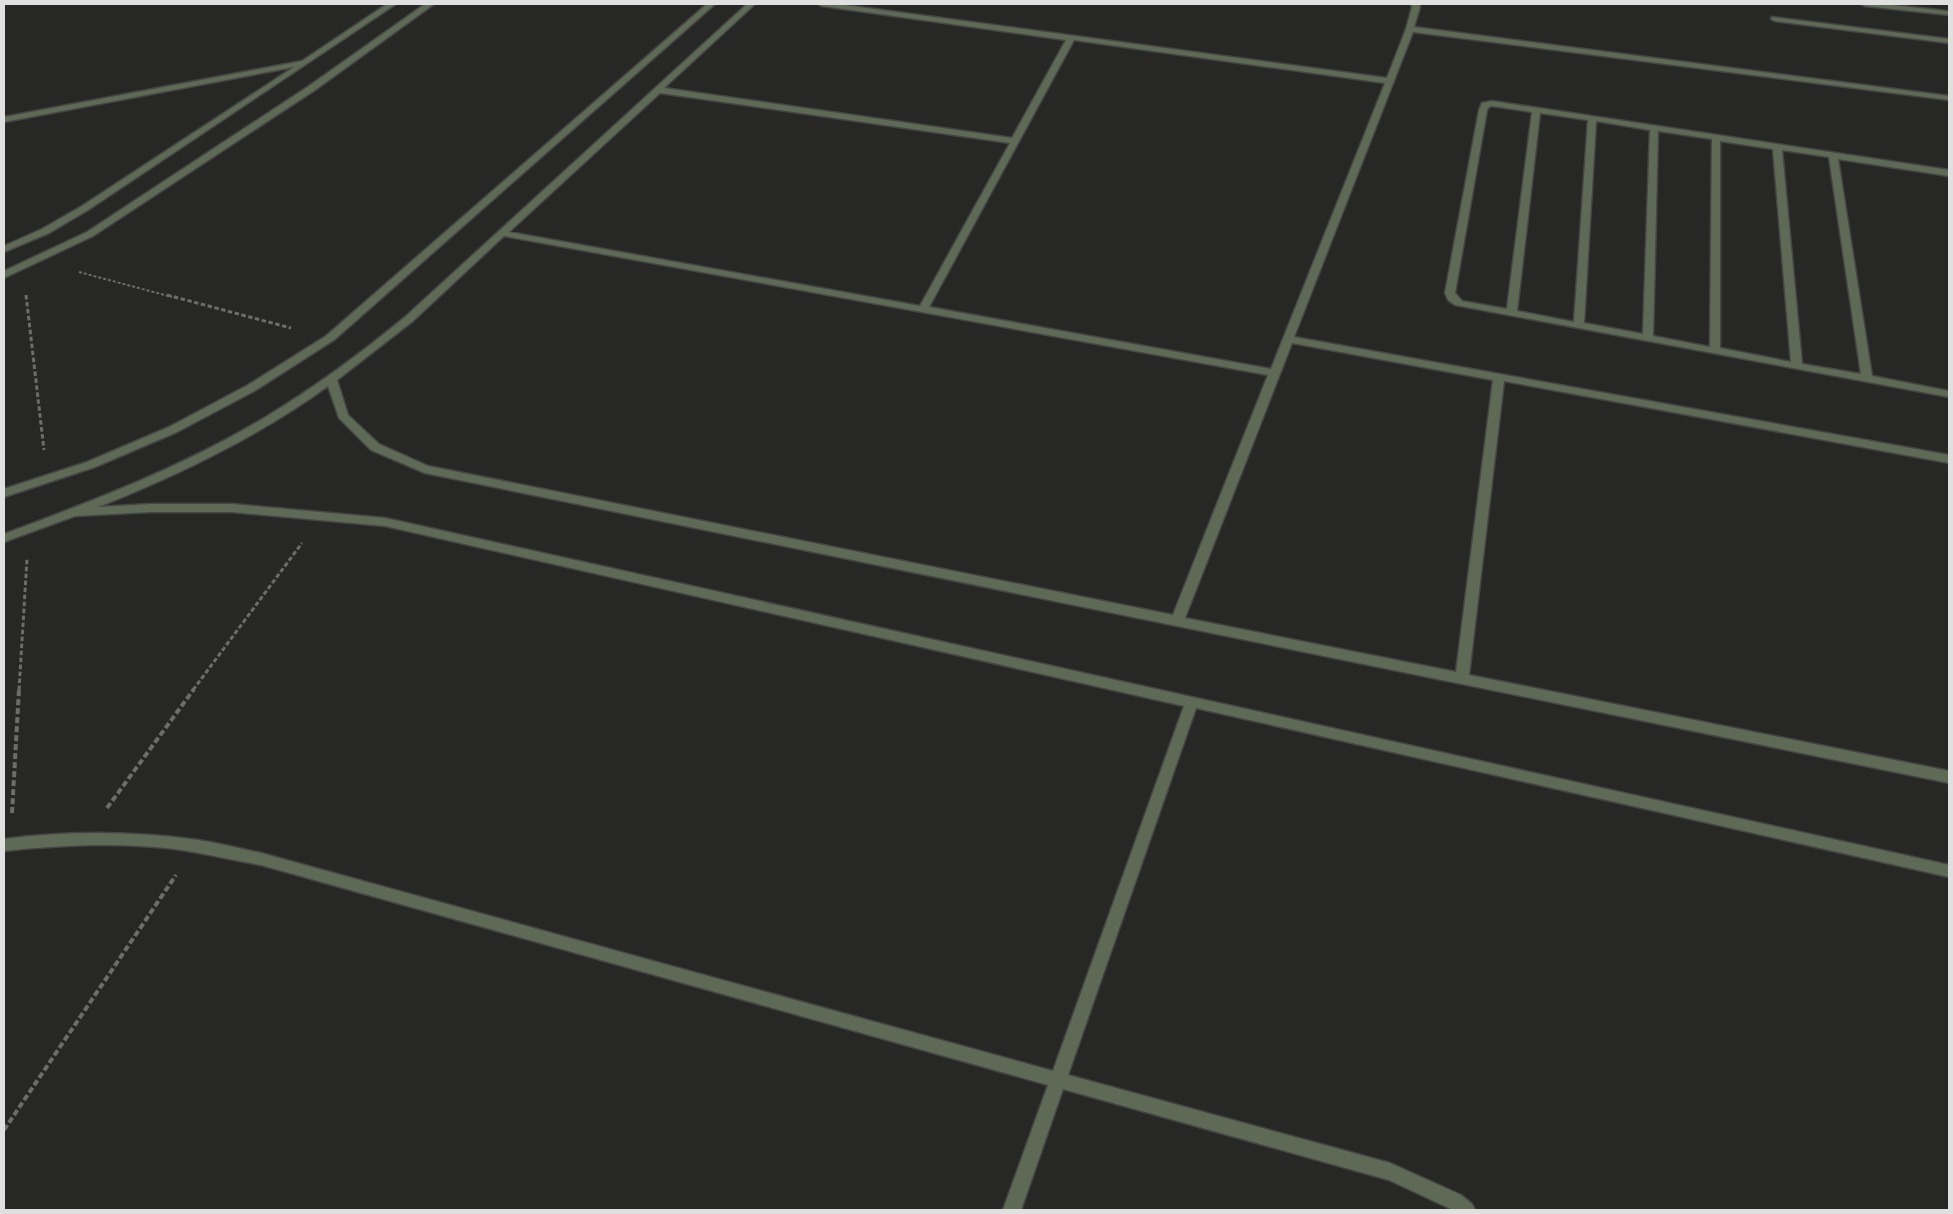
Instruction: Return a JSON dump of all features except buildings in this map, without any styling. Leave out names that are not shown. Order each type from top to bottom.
[{"type":"street","points":[[4,249],[22,243],[76,214],[308,62],[392,4]]},
{"type":"street","points":[[4,275],[90,234],[312,88],[430,4]]},
{"type":"street","points":[[4,493],[96,464],[164,435],[226,404],[282,372],[330,338],[711,4]]},
{"type":"street","points":[[4,538],[76,512],[150,482],[217,450],[278,416],[332,381],[388,338],[751,4]]},
{"type":"street","points":[[822,4],[1389,81]]},
{"type":"street","points":[[1177,621],[1410,29],[1415,4]]},
{"type":"street","points":[[1865,4],[1947,13]]},
{"type":"street","points":[[1945,4],[1949,23]]},
{"type":"street","points":[[1775,19],[1949,41]]},
{"type":"street","points":[[1410,29],[1949,98]]},
{"type":"street","points":[[923,310],[1071,38]]},
{"type":"street","points":[[4,119],[308,62]]},
{"type":"street","points":[[658,90],[1015,141]]},
{"type":"street","points":[[1949,173],[1536,109],[1501,104],[1485,105],[1450,293],[1452,298],[1459,303],[1949,394]]},
{"type":"street","points":[[1512,313],[1536,109]]},
{"type":"street","points":[[1579,325],[1592,118]]},
{"type":"street","points":[[1648,338],[1654,127]]},
{"type":"street","points":[[1715,350],[1716,137]]},
{"type":"street","points":[[1777,146],[1797,366]]},
{"type":"street","points":[[1833,155],[1867,378]]},
{"type":"street","points":[[502,234],[1274,373]]},
{"type":"street","points":[[1288,339],[1949,459]]},
{"type":"street","points":[[1462,678],[1499,377]]},
{"type":"street","points":[[332,381],[343,416],[375,447],[425,469],[1949,776]]},
{"type":"street","points":[[76,512],[151,508],[232,508],[385,522],[1949,871]]},
{"type":"street","points":[[1012,1210],[1192,702]]},
{"type":"street","points":[[7,845],[83,840],[140,841],[196,846],[261,859],[1390,1172],[1455,1201],[1466,1210]]},
{"type":"path","points":[[38,260],[330,338]]},
{"type":"path","points":[[23,266],[48,480]]},
{"type":"path","points":[[83,840],[324,515]]},
{"type":"path","points":[[7,845],[29,529]]},
{"type":"path","points":[[4,1130],[196,846]]}]
